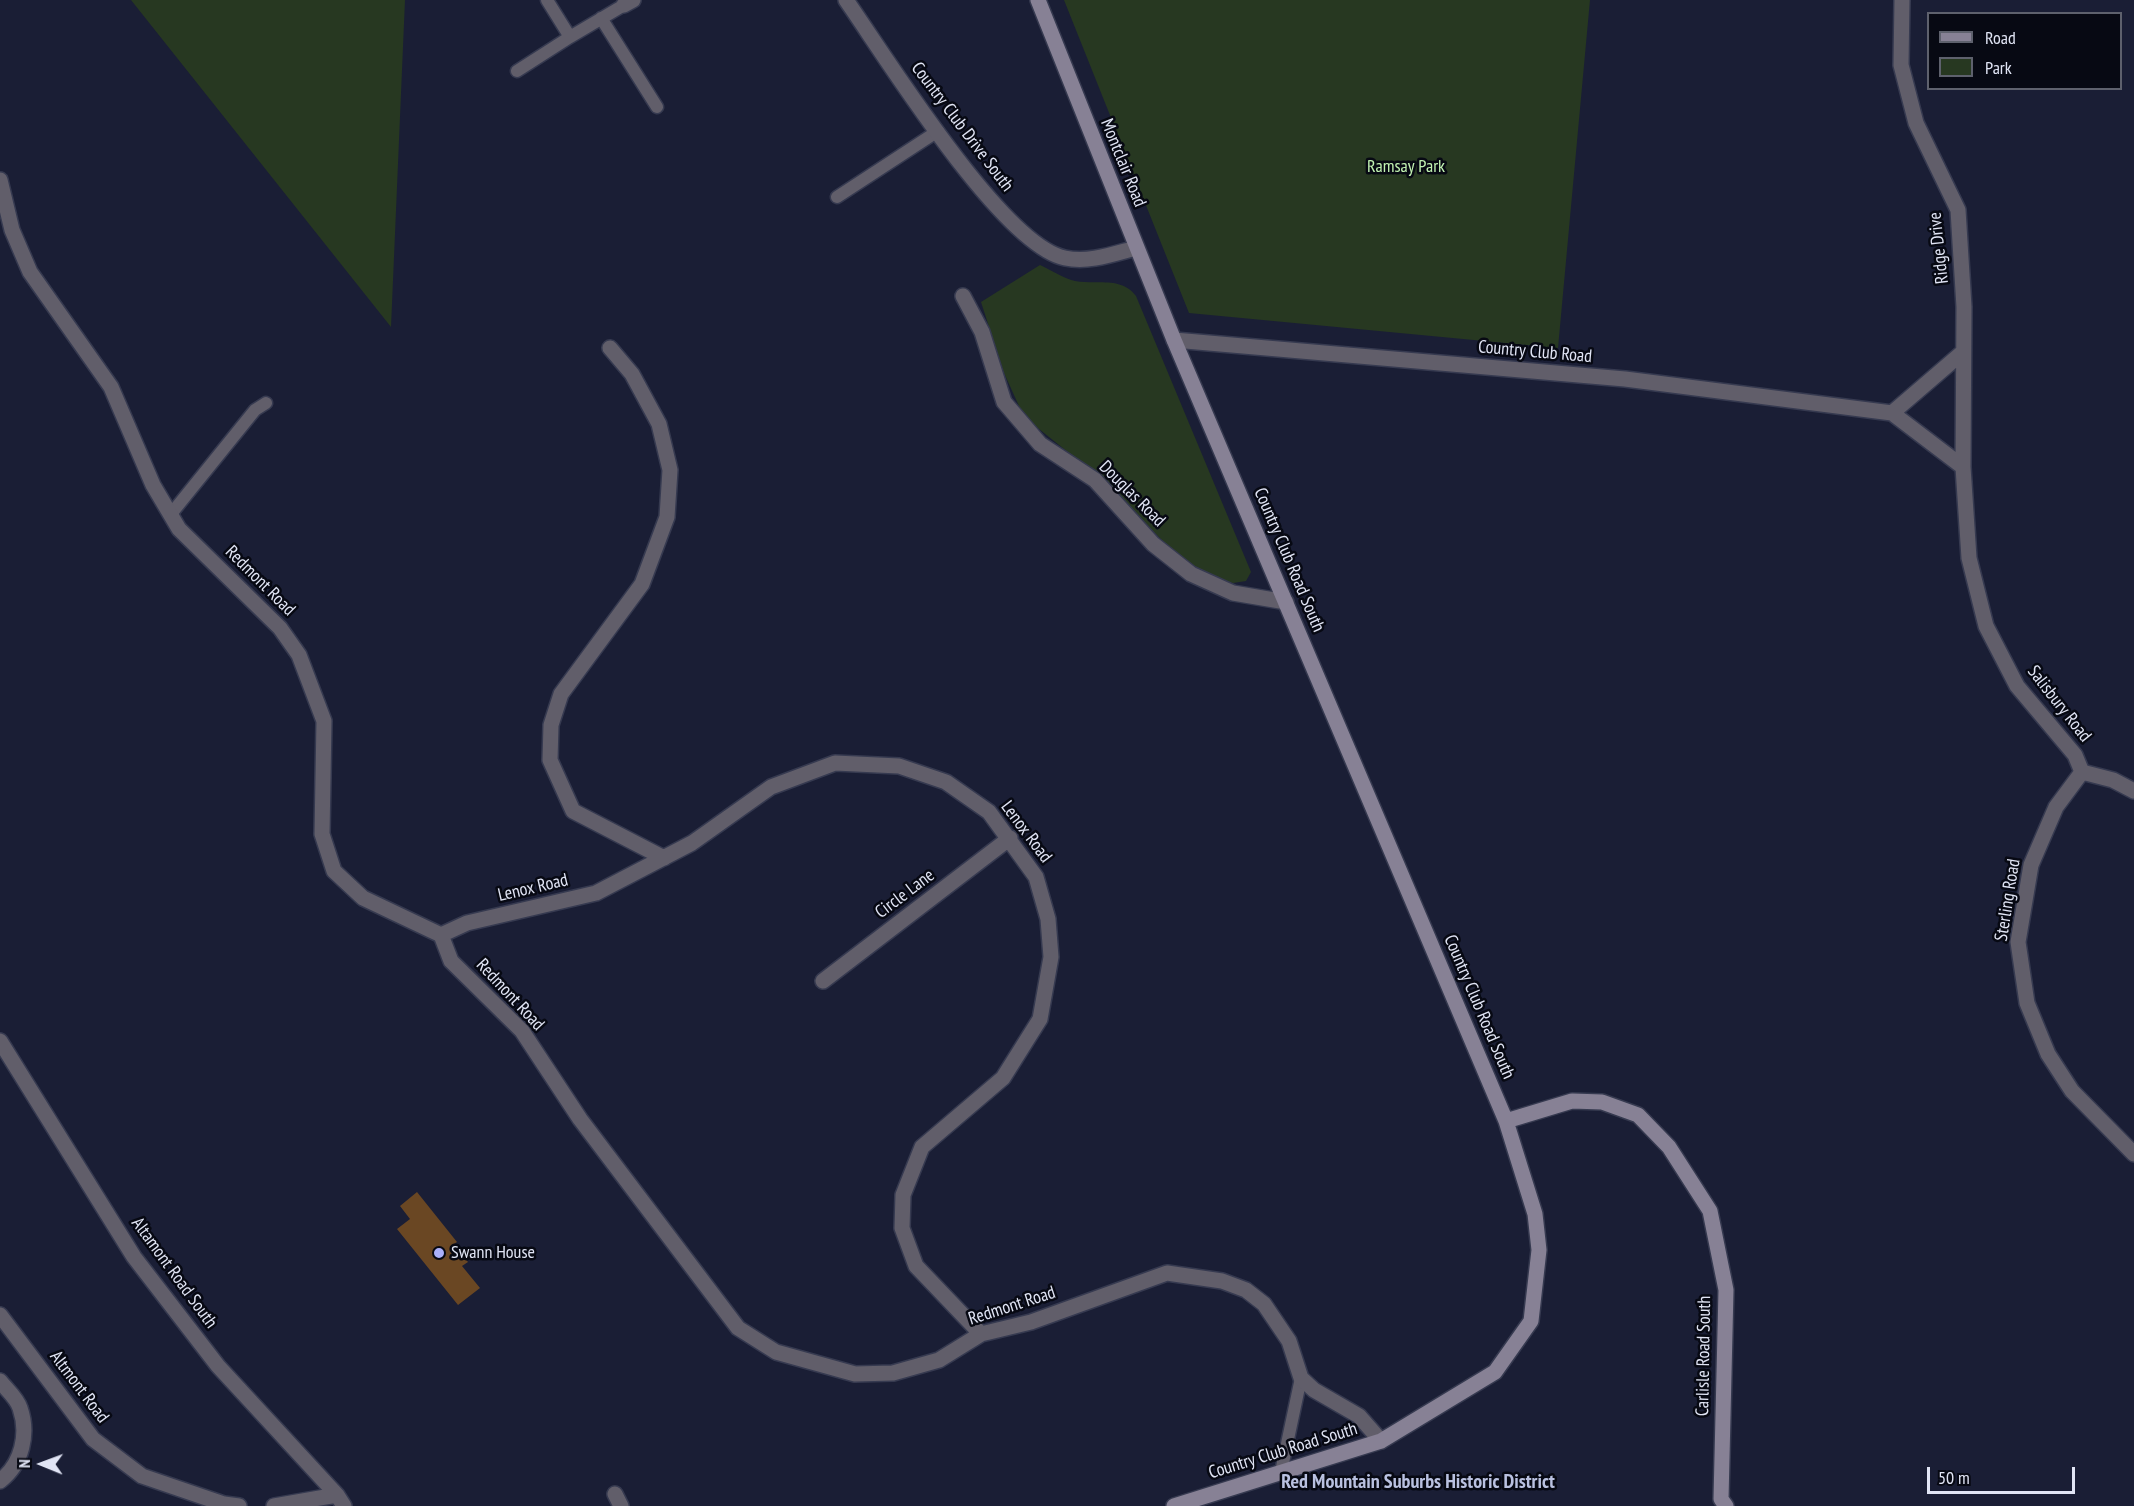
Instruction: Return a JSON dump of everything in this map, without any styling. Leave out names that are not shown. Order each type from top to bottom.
[{"type":"main road","name":"Montclair Road","points":[[1038,0],[1174,340]]},
{"type":"main road","name":"Country Club Road South","points":[[1174,340],[1506,1121],[1535,1214],[1539,1250],[1531,1322],[1495,1371],[1381,1441],[1174,1506]]},
{"type":"main road","name":"Carlisle Road South","points":[[1506,1121],[1572,1101],[1602,1102],[1638,1115],[1669,1147],[1710,1211],[1726,1290],[1720,1499],[1726,1506]]},
{"type":"street","name":"Country Club Drive South","points":[[846,0],[981,192],[1034,243],[1064,258],[1090,260],[1136,248]]},
{"type":"street","name":"Ridge Drive","points":[[1902,0],[1901,65],[1908,94],[1916,123],[1958,210],[1964,307],[1963,467]]},
{"type":"street","name":"Redmont Road","points":[[0,180],[12,230],[30,272],[111,387],[153,484],[179,529],[280,628],[300,656],[324,721],[322,834],[334,871],[363,898],[441,935],[451,961],[522,1031],[580,1119],[738,1328],[776,1352],[855,1374],[893,1373],[939,1360],[981,1334],[1031,1322],[1167,1273],[1222,1281],[1246,1290],[1264,1304],[1289,1341],[1301,1378]]},
{"type":"street","name":"Douglas Road","points":[[963,296],[982,332],[1004,402],[1040,444],[1095,480],[1153,544],[1191,574],[1233,592],[1286,602]]},
{"type":"street","name":"Country Club Road","points":[[1174,340],[1625,379],[1892,413],[1963,467]]},
{"type":"street","points":[[610,348],[632,374],[658,424],[670,470],[667,517],[642,584],[561,694],[551,725],[550,760],[573,811],[664,858]]},
{"type":"street","points":[[1892,413],[1963,352]]},
{"type":"street","name":"Salisbury Road","points":[[1963,467],[1969,558],[1986,626],[2017,686],[2075,755],[2082,772],[2113,780],[2134,791]]},
{"type":"street","name":"Lenox Road","points":[[441,935],[467,923],[597,893],[692,843],[771,787],[836,763],[899,766],[946,782],[989,812],[1036,877],[1048,919],[1051,957],[1040,1019],[1003,1078],[922,1147],[903,1195],[902,1228],[916,1266],[981,1334]]},
{"type":"street","name":"Sterling Road","points":[[2082,772],[2056,807],[2031,865],[2018,942],[2027,1003],[2048,1054],[2072,1091],[2134,1154]]},
{"type":"street","name":"Circle Lane","points":[[823,981],[1010,838]]},
{"type":"street","name":"Altamont Road South","points":[[0,1041],[134,1257],[218,1366],[341,1501]]},
{"type":"street","name":"Altmont Road","points":[[0,1315],[93,1439],[142,1476],[224,1504],[239,1506]]},
{"type":"street","points":[[1301,1378],[1314,1390],[1359,1416],[1381,1441]]},
{"type":"street","points":[[0,1381],[20,1406],[25,1439],[12,1472],[0,1481]]},
{"type":"street","points":[[274,1506],[341,1501]]},
{"type":"lane","points":[[547,0],[570,37]]},
{"type":"lane","points":[[517,71],[628,2]]},
{"type":"lane","points":[[601,18],[657,107]]},
{"type":"lane","points":[[837,196],[938,131]]},
{"type":"lane","points":[[171,514],[255,410],[266,403]]},
{"type":"lane","name":"Redmont Road","points":[[1281,1472],[1301,1378]]},
{"type":"green space","points":[[131,0],[405,0],[391,327]]},
{"type":"green space","name":"Ramsay Park","points":[[1064,0],[1590,0],[1558,348],[1189,313]]},
{"type":"green space","points":[[1040,265],[1075,281],[1108,282],[1123,286],[1136,296],[1251,572],[1246,581],[1233,583],[1206,577],[1180,558],[1094,473],[1024,417],[1004,373],[981,302]]},
{"type":"building","name":"Swann House","points":[[417,1192],[457,1242],[454,1244],[468,1262],[462,1266],[480,1288],[458,1305],[397,1229],[410,1219],[400,1206]]},
{"type":"place","name":"Swann House","points":[[439,1253]]},
{"type":"district","name":"Red Mountain Suburbs Historic District","points":[[1418,1482]]}]
